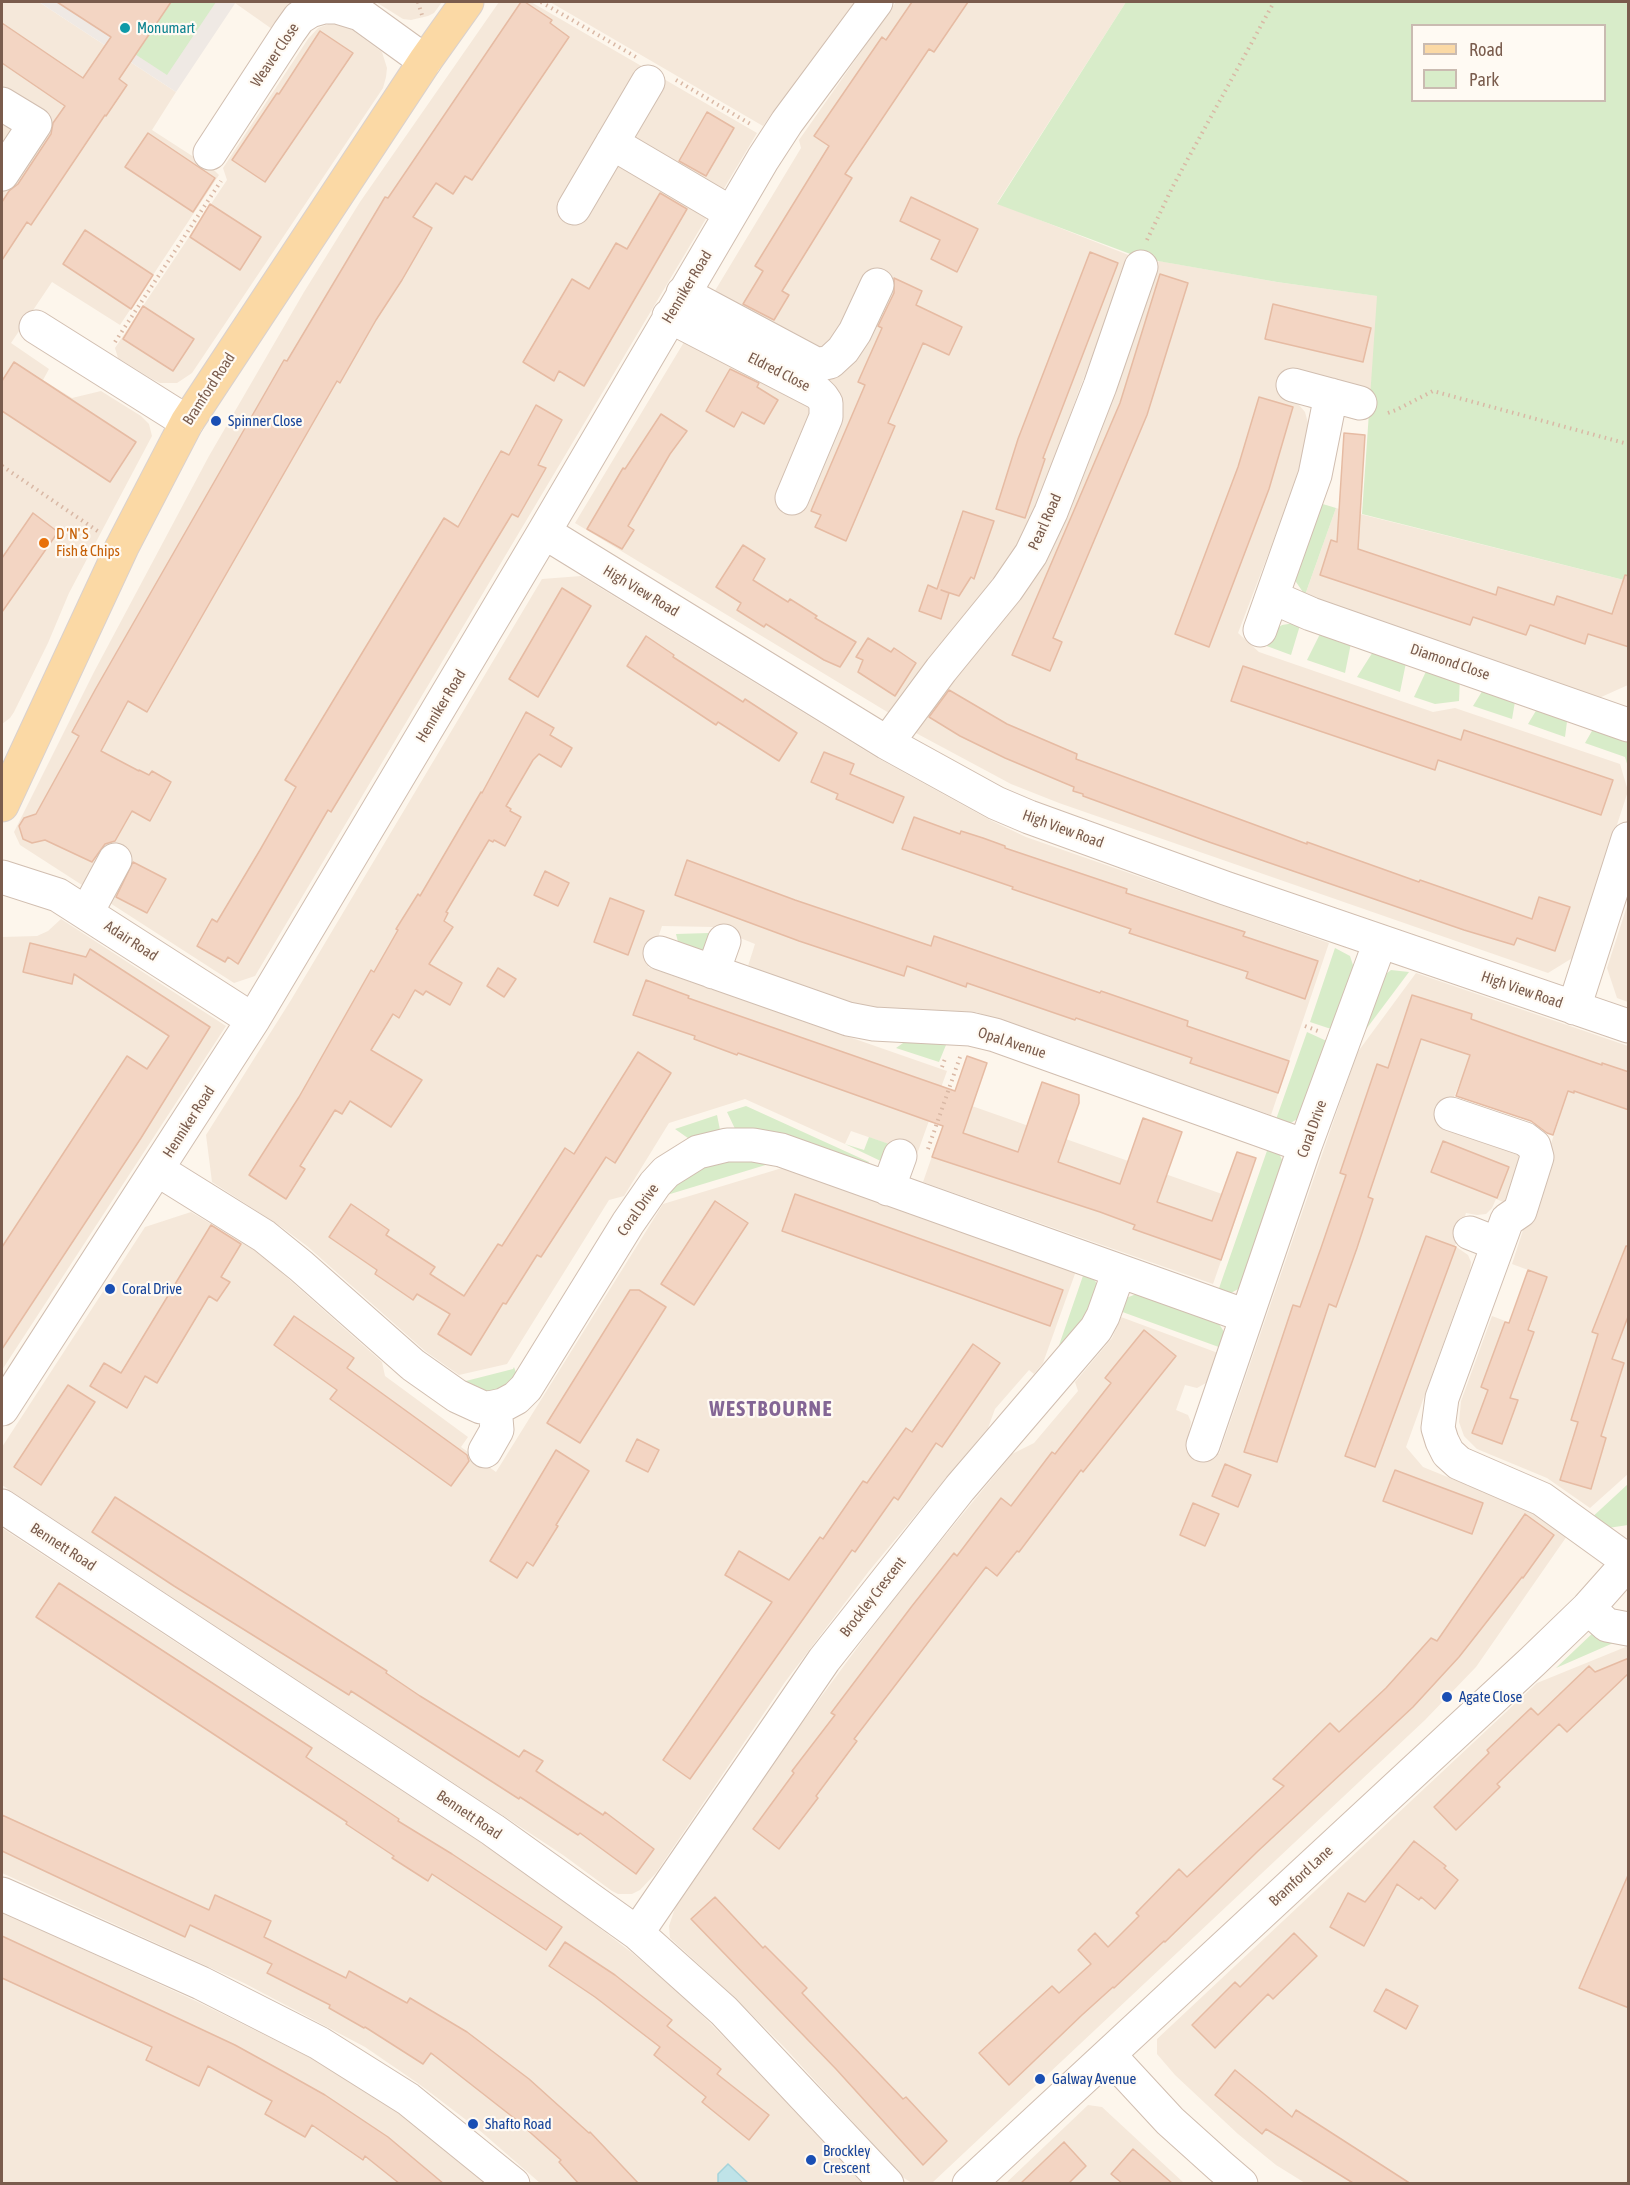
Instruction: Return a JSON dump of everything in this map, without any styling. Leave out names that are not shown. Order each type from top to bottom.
[{"type":"main road","name":"Bramford Road","points":[[2,805],[10,767],[187,422],[425,60],[467,2]]},
{"type":"street","name":"Henniker Road","points":[[2,1409],[254,1020],[676,305],[787,122],[876,2]]},
{"type":"street","name":"Weaver Close","points":[[210,153],[289,32],[300,18],[310,11],[337,6],[360,14],[425,60]]},
{"type":"street","points":[[574,208],[648,82]]},
{"type":"street","points":[[2,104],[35,124],[2,174]]},
{"type":"street","points":[[612,143],[731,213]]},
{"type":"street","name":"Pearl Road","points":[[887,743],[941,670],[1007,589],[1031,554],[1051,512],[1100,386],[1141,267]]},
{"type":"street","points":[[676,305],[821,364],[830,362],[843,350],[855,332],[877,285]]},
{"type":"street","name":"Eldred Close","points":[[676,305],[818,393],[826,403],[826,417],[792,498]]},
{"type":"street","points":[[36,327],[187,422]]},
{"type":"street","points":[[1260,630],[1315,475],[1357,403],[1293,385]]},
{"type":"street","name":"High View Road","points":[[544,532],[887,743],[965,787],[1029,817],[1380,942],[1629,1026]]},
{"type":"street","name":"Diamond Close","points":[[1272,597],[1311,614],[1629,725]]},
{"type":"street","points":[[1574,1008],[1629,839]]},
{"type":"street","points":[[87,912],[115,860]]},
{"type":"street","name":"Adair Road","points":[[2,877],[15,883],[49,891],[87,912],[254,1020]]},
{"type":"street","points":[[713,972],[724,941]]},
{"type":"street","name":"Coral Drive","points":[[1203,1445],[1202,1404],[1246,1316],[1380,942]]},
{"type":"street","name":"Opal Avenue","points":[[660,954],[848,1019],[874,1024],[970,1029],[995,1035],[1305,1146]]},
{"type":"street","points":[[1451,1114],[1525,1139],[1537,1151],[1536,1163],[1520,1211],[1492,1232],[1442,1398],[1438,1428],[1442,1441],[1448,1453],[1459,1463],[1542,1499],[1629,1562]]},
{"type":"street","name":"Coral Drive","points":[[495,1407],[510,1402],[526,1388],[640,1205],[666,1172],[698,1152],[727,1145],[753,1145],[781,1150],[1246,1316]]},
{"type":"street","points":[[888,1189],[913,1156]]},
{"type":"street","points":[[158,1170],[286,1252],[400,1353],[445,1388],[475,1405],[495,1407],[497,1430],[484,1451]]},
{"type":"street","name":"Brockley Crescent","points":[[637,1933],[824,1660],[960,1488],[1092,1335],[1103,1316],[1119,1271]]},
{"type":"street","name":"Bennett Road","points":[[2,1506],[494,1830],[637,1933],[724,2011],[887,2184]]},
{"type":"street","name":"Bramford Lane","points":[[969,2184],[1588,1608],[1629,1562]]},
{"type":"street","points":[[1588,1608],[1607,1624],[1629,1629]]},
{"type":"street","points":[[2,1894],[201,1983],[319,2043],[408,2099],[513,2184]]},
{"type":"street","points":[[1108,2055],[1170,2121],[1241,2184]]},
{"type":"path","points":[[1141,267],[1144,247],[1173,186],[1274,2]]},
{"type":"path","points":[[98,367],[222,179],[210,153]]},
{"type":"path","points":[[1357,403],[1396,410],[1433,391],[1629,444]]},
{"type":"path","points":[[2,466],[122,547]]},
{"type":"path","points":[[913,1156],[962,1052]]},
{"type":"shaded area","points":[[2,2],[39,2],[176,92],[152,130],[219,175],[120,325],[52,282],[11,343],[49,369],[43,380],[72,398],[101,391],[141,416],[149,424],[152,436],[69,593],[48,643],[14,712],[2,724]]},
{"type":"shaded area","points":[[39,2],[236,2],[176,92]]},
{"type":"shaded area","points":[[236,2],[295,2],[276,21],[272,29]]},
{"type":"shaded area","points":[[376,2],[442,2],[434,13],[411,20],[403,19]]},
{"type":"shaded area","points":[[499,2],[531,2],[757,133],[255,976],[234,983],[20,845],[14,832],[94,672],[209,456],[304,292],[360,202]]},
{"type":"shaded area","points":[[550,2],[862,2],[781,114],[773,112],[763,126]]},
{"type":"shaded area","points":[[896,2],[1126,2],[997,203],[1131,256],[1078,393],[1032,522],[1004,567],[889,713],[575,523],[801,148],[799,140]]},
{"type":"shaded area","points":[[331,23],[344,24],[382,52],[387,68],[383,88],[192,373],[177,383],[160,383],[118,358],[115,348],[227,180],[223,168],[308,39],[318,28]]},
{"type":"shaded area","points":[[1159,261],[1277,282],[1378,296],[1371,391],[1296,368],[1287,400],[1299,405],[1305,412],[1308,436],[1292,492],[1238,633],[1259,652],[1433,712],[1455,708],[1620,764],[1628,791],[1574,957],[1548,973],[1059,803],[1011,784],[914,732],[923,715],[1007,612],[1150,274]]},
{"type":"shaded area","points":[[1336,508],[1628,581],[1628,685],[1599,698],[1305,595]]},
{"type":"shaded area","points":[[581,576],[874,756],[990,820],[1026,837],[1329,943],[1271,1115],[976,1012],[879,1008],[855,1004],[748,966],[755,944],[713,927],[662,926],[648,967],[947,1071],[917,1154],[851,1131],[845,1144],[745,1099],[669,1123],[624,1196],[609,1200],[507,1364],[459,1375],[425,1351],[307,1246],[212,1182],[206,1135],[291,1000],[542,579]]},
{"type":"shaded area","points":[[1628,903],[1628,1002],[1617,998],[1607,968]]},
{"type":"shaded area","points":[[61,919],[226,1026],[2,1370],[2,937],[37,936],[48,931]]},
{"type":"shaded area","points":[[1416,973],[1628,1046],[1628,1474],[1590,1508],[1547,1478],[1477,1449],[1464,1436],[1459,1422],[1461,1401],[1492,1316],[1529,1330],[1547,1277],[1512,1264],[1560,1116],[1460,1082],[1444,1122],[1520,1148],[1526,1164],[1511,1205],[1496,1199],[1486,1214],[1466,1213],[1455,1246],[1468,1255],[1471,1262],[1470,1270],[1406,1447],[1423,1467],[1526,1509],[1567,1536],[1476,1667],[1425,1720],[932,2183],[912,2183],[904,2178],[785,2048],[670,1938],[669,1926],[675,1908],[798,1728],[894,1598],[1012,1454],[1034,1443],[1078,1391],[1075,1382],[1112,1338],[1121,1317],[1218,1353],[1206,1383],[1197,1388],[1185,1385],[1176,1410],[1188,1415],[1191,1422],[1187,1443],[1219,1454],[1357,1053]]},
{"type":"shaded area","points":[[952,1099],[1242,1201],[1213,1284],[923,1182]]},
{"type":"shaded area","points":[[782,1168],[1076,1271],[1043,1363],[1034,1374],[1029,1370],[995,1409],[988,1428],[869,1571],[785,1682],[656,1873],[640,1890],[632,1894],[618,1894],[612,1891],[563,1855],[2,1485],[2,1447],[145,1227],[191,1212],[251,1248],[382,1362],[385,1376],[468,1437],[461,1447],[496,1472],[663,1204]]},
{"type":"shaded area","points":[[2,1528],[507,1860],[572,1907],[631,1952],[685,1998],[862,2183],[540,2183],[478,2129],[365,2047],[244,1983],[2,1873]]},
{"type":"shaded area","points":[[1628,1646],[1628,2183],[1305,2183],[1276,2165],[1238,2134],[1175,2075],[1157,2054],[1157,2039],[1537,1683]]},
{"type":"shaded area","points":[[2,1912],[198,2002],[319,2062],[400,2114],[486,2183],[2,2184]]},
{"type":"shaded area","points":[[1088,2105],[1102,2107],[1184,2183],[1005,2184]]},
{"type":"green space","points":[[150,2],[216,2],[167,75],[121,45]]},
{"type":"green space","points":[[1126,2],[1628,2],[1628,581],[1362,514],[1377,296],[1277,282],[1141,258],[997,204]]},
{"type":"green space","points":[[1316,502],[1336,508],[1305,595],[1296,582],[1294,574]]},
{"type":"green space","points":[[1301,622],[1291,655],[1264,645],[1273,631],[1282,625]]},
{"type":"green space","points":[[1323,628],[1352,638],[1345,673],[1307,660]]},
{"type":"green space","points":[[1376,647],[1407,658],[1400,692],[1357,677]]},
{"type":"green space","points":[[1429,665],[1460,676],[1459,701],[1435,704],[1414,697]]},
{"type":"green space","points":[[1486,685],[1516,696],[1512,719],[1473,706]]},
{"type":"green space","points":[[1540,704],[1568,714],[1565,737],[1528,724]]},
{"type":"green space","points":[[1596,724],[1628,737],[1628,767],[1625,757],[1585,743]]},
{"type":"green space","points":[[709,933],[714,935],[704,949],[700,951],[680,950],[676,934]]},
{"type":"green space","points":[[1335,948],[1350,956],[1354,968],[1336,1029],[1310,1022]]},
{"type":"green space","points":[[1391,970],[1409,972],[1358,1040],[1381,978]]},
{"type":"green space","points":[[1307,1032],[1331,1043],[1304,1115],[1289,1124],[1274,1125]]},
{"type":"green space","points":[[913,1036],[942,1037],[946,1045],[939,1062],[896,1048]]},
{"type":"green space","points":[[746,1106],[869,1162],[866,1170],[737,1133],[727,1112]]},
{"type":"green space","points":[[717,1115],[721,1135],[695,1143],[675,1129]]},
{"type":"green space","points":[[869,1137],[915,1153],[887,1164],[845,1144],[864,1150]]},
{"type":"green space","points":[[1269,1145],[1278,1151],[1283,1162],[1242,1287],[1231,1293],[1217,1294]]},
{"type":"green space","points":[[712,1160],[782,1160],[657,1198]]},
{"type":"green space","points":[[1085,1270],[1096,1282],[1099,1299],[1055,1357]]},
{"type":"green space","points":[[1139,1293],[1216,1319],[1226,1335],[1227,1350],[1117,1310],[1126,1298]]},
{"type":"green space","points":[[514,1367],[519,1381],[490,1395],[458,1383],[513,1369]]},
{"type":"green space","points":[[1628,1484],[1628,1525],[1608,1528],[1588,1521]]},
{"type":"green space","points":[[1597,1629],[1627,1637],[1556,1668]]},
{"type":"water","points":[[728,2164],[746,2183],[718,2183],[718,2174]]},
{"type":"building","points":[[57,2],[171,2],[119,79],[127,85],[31,225],[27,222],[2,260],[2,202],[9,191],[18,184],[51,134],[53,123],[65,106],[2,63],[2,23],[83,78],[111,37]]},
{"type":"building","points":[[521,2],[525,2],[552,20],[550,23],[569,37],[472,180],[465,176],[453,194],[436,183],[413,217],[432,228],[402,280],[340,383],[337,381],[147,712],[128,701],[101,751],[139,771],[149,775],[152,771],[171,782],[150,821],[132,811],[115,841],[105,844],[92,862],[45,840],[32,843],[23,839],[19,826],[24,818],[36,814],[79,736],[72,732],[284,360],[287,361],[385,197],[388,198]]},
{"type":"building","points":[[912,2],[968,2],[934,52],[929,49],[845,174],[852,178],[782,291],[789,295],[774,320],[743,304],[763,271],[755,266],[829,146],[814,136],[882,37],[886,40]]},
{"type":"building","points":[[320,31],[353,53],[265,182],[232,160]]},
{"type":"building","points":[[707,112],[734,128],[706,176],[679,161]]},
{"type":"building","points":[[148,133],[215,178],[193,212],[125,167]]},
{"type":"building","points":[[660,193],[687,209],[584,386],[559,371],[554,381],[523,362],[572,279],[589,289],[616,243],[627,249]]},
{"type":"building","points":[[911,197],[978,229],[957,272],[931,259],[940,240],[900,221]]},
{"type":"building","points":[[210,204],[261,237],[240,270],[190,237]]},
{"type":"building","points":[[85,230],[153,275],[131,309],[63,264]]},
{"type":"building","points":[[1090,252],[1118,263],[1043,458],[1045,459],[1025,518],[996,509],[1018,439]]},
{"type":"building","points":[[1160,274],[1188,283],[1147,415],[1053,638],[1062,642],[1050,671],[1012,655],[1120,403]]},
{"type":"building","points":[[894,278],[922,291],[916,305],[962,327],[949,355],[923,343],[888,423],[895,426],[846,541],[815,527],[821,515],[811,511],[865,385],[858,382],[882,328],[878,326],[894,293]]},
{"type":"building","points":[[1273,304],[1371,328],[1363,362],[1265,339]]},
{"type":"building","points":[[143,306],[194,339],[173,371],[123,339]]},
{"type":"building","points":[[14,362],[136,442],[110,482],[2,411],[2,381]]},
{"type":"building","points":[[730,369],[759,383],[757,387],[778,400],[764,424],[742,412],[734,427],[706,411]]},
{"type":"building","points":[[1259,397],[1293,407],[1269,489],[1209,647],[1175,634],[1238,467]]},
{"type":"building","points":[[536,405],[562,420],[538,465],[546,468],[518,517],[512,514],[331,812],[328,810],[238,964],[228,957],[225,962],[197,946],[212,919],[217,922],[296,787],[285,780],[444,518],[458,527],[501,451],[509,455]]},
{"type":"building","points":[[661,414],[687,431],[670,454],[628,526],[634,530],[622,549],[587,529],[623,468],[625,469]]},
{"type":"building","points":[[1344,433],[1365,435],[1358,549],[1496,595],[1498,587],[1554,605],[1557,596],[1612,614],[1625,575],[1629,576],[1629,647],[1588,634],[1585,644],[1530,625],[1526,635],[1473,617],[1470,625],[1320,575],[1331,540],[1337,542]]},
{"type":"building","points":[[963,511],[994,521],[974,579],[971,577],[959,596],[941,590],[949,593],[941,619],[919,611],[928,585],[937,589]]},
{"type":"building","points":[[33,513],[58,532],[2,612],[2,558]]},
{"type":"building","points":[[743,545],[765,559],[753,580],[788,602],[790,599],[817,616],[815,618],[856,642],[840,667],[824,660],[766,624],[764,627],[737,610],[741,603],[716,587]]},
{"type":"building","points":[[562,588],[591,606],[538,697],[509,679]]},
{"type":"building","points":[[646,636],[674,655],[673,657],[743,702],[745,699],[797,733],[779,761],[718,722],[716,725],[627,666]]},
{"type":"building","points":[[868,638],[891,652],[894,648],[916,663],[895,696],[858,672],[863,660],[856,657]]},
{"type":"building","points":[[1243,666],[1461,740],[1464,730],[1613,780],[1601,815],[1438,760],[1435,770],[1231,701]]},
{"type":"building","points":[[949,690],[1007,724],[1077,754],[1076,759],[1307,844],[1307,842],[1532,919],[1539,897],[1570,907],[1555,951],[1517,938],[1514,945],[1464,930],[1083,796],[1073,791],[1074,787],[1005,758],[960,736],[929,717]]},
{"type":"building","points":[[526,712],[554,728],[550,735],[572,748],[561,767],[539,754],[533,760],[506,806],[521,817],[505,846],[489,840],[446,912],[448,913],[444,921],[453,927],[429,964],[462,983],[450,1005],[426,991],[423,995],[415,990],[399,1018],[393,1014],[371,1050],[422,1080],[391,1127],[350,1101],[342,1114],[335,1110],[300,1166],[305,1169],[286,1199],[249,1175],[299,1097],[371,970],[374,972],[398,930],[396,929],[418,894],[420,896],[482,793]]},
{"type":"building","points":[[824,752],[854,764],[850,774],[904,797],[893,823],[836,799],[838,794],[811,782]]},
{"type":"building","points":[[914,817],[960,834],[961,831],[983,838],[1005,846],[1005,848],[1127,889],[1126,893],[1245,932],[1243,936],[1318,961],[1305,999],[1246,978],[1248,972],[1129,933],[1131,929],[902,849]]},
{"type":"building","points":[[687,860],[795,900],[931,946],[934,936],[1188,1021],[1187,1026],[1289,1061],[1278,1093],[1190,1063],[1192,1058],[1076,1018],[1075,1020],[967,983],[966,987],[907,966],[904,976],[799,941],[675,895]]},
{"type":"building","points":[[133,862],[166,879],[147,913],[116,897]]},
{"type":"building","points":[[545,871],[569,883],[558,906],[534,895]]},
{"type":"building","points":[[610,898],[644,911],[628,955],[594,942]]},
{"type":"building","points":[[30,943],[86,957],[90,949],[210,1027],[141,1138],[2,1349],[2,1247],[127,1056],[147,1069],[169,1036],[74,974],[72,984],[23,972]]},
{"type":"building","points":[[498,968],[516,979],[504,997],[487,986]]},
{"type":"building","points":[[646,980],[689,996],[688,998],[955,1091],[967,1056],[987,1063],[963,1133],[1018,1152],[1042,1082],[1079,1095],[1079,1103],[1058,1162],[1120,1184],[1143,1118],[1182,1132],[1157,1202],[1212,1221],[1237,1152],[1256,1158],[1221,1260],[1133,1229],[1135,1225],[1100,1212],[932,1157],[943,1126],[738,1053],[737,1055],[694,1039],[695,1036],[633,1015]]},
{"type":"building","points":[[1412,995],[1472,1014],[1471,1019],[1530,1040],[1629,1072],[1629,1110],[1568,1091],[1553,1135],[1547,1133],[1531,1121],[1456,1096],[1470,1055],[1421,1039],[1368,1197],[1373,1199],[1357,1248],[1336,1307],[1329,1304],[1277,1462],[1244,1452],[1293,1305],[1300,1307],[1321,1248],[1346,1175],[1340,1173],[1377,1064],[1388,1068]]},
{"type":"building","points":[[638,1052],[671,1073],[615,1163],[606,1157],[541,1257],[537,1255],[506,1304],[503,1303],[471,1355],[438,1334],[450,1314],[417,1294],[413,1300],[375,1274],[377,1270],[329,1237],[351,1204],[389,1230],[386,1235],[435,1267],[430,1274],[464,1296],[498,1244],[502,1246],[565,1148],[574,1154]]},
{"type":"building","points":[[1443,1141],[1509,1167],[1497,1198],[1431,1172]]},
{"type":"building","points":[[795,1194],[1063,1290],[1050,1326],[782,1231]]},
{"type":"building","points":[[715,1201],[748,1223],[694,1305],[661,1284]]},
{"type":"building","points":[[211,1225],[241,1244],[221,1277],[230,1282],[217,1301],[209,1296],[157,1383],[145,1376],[127,1408],[90,1386],[104,1363],[121,1373]]},
{"type":"building","points":[[1426,1236],[1456,1247],[1375,1467],[1345,1456]]},
{"type":"building","points":[[1626,1246],[1629,1246],[1629,1314],[1612,1359],[1624,1363],[1601,1436],[1606,1438],[1591,1489],[1560,1480],[1578,1422],[1571,1420],[1598,1334],[1592,1332]]},
{"type":"building","points":[[1528,1270],[1547,1277],[1528,1330],[1534,1332],[1510,1398],[1518,1400],[1502,1444],[1472,1433],[1488,1390],[1481,1387],[1505,1322],[1509,1323]]},
{"type":"building","points":[[630,1290],[639,1290],[666,1307],[580,1443],[547,1423]]},
{"type":"building","points":[[294,1316],[354,1358],[347,1368],[467,1455],[469,1461],[451,1486],[330,1399],[337,1390],[274,1345]]},
{"type":"building","points":[[1144,1330],[1176,1356],[1083,1472],[1081,1470],[1019,1552],[1017,1551],[997,1576],[986,1567],[854,1739],[857,1741],[779,1849],[753,1829],[794,1773],[792,1771],[835,1715],[831,1713],[912,1606],[954,1553],[957,1556],[1001,1498],[1011,1506],[1052,1452],[1055,1454],[1111,1383],[1105,1378]]},
{"type":"building","points":[[973,1344],[1000,1363],[942,1447],[936,1443],[898,1500],[894,1497],[855,1552],[852,1550],[690,1779],[663,1760],[772,1602],[725,1575],[739,1551],[789,1580],[820,1537],[823,1539],[863,1481],[867,1483],[906,1428],[912,1432]]},
{"type":"building","points":[[68,1385],[95,1402],[41,1485],[14,1467]]},
{"type":"building","points":[[637,1439],[659,1450],[648,1472],[626,1461]]},
{"type":"building","points":[[556,1450],[589,1471],[533,1566],[527,1562],[517,1578],[490,1561]]},
{"type":"building","points":[[1225,1464],[1251,1475],[1238,1507],[1212,1496]]},
{"type":"building","points":[[1395,1470],[1483,1503],[1472,1534],[1383,1501]]},
{"type":"building","points":[[115,1497],[387,1671],[386,1673],[420,1696],[519,1757],[524,1750],[543,1761],[536,1771],[603,1815],[605,1812],[654,1849],[636,1874],[580,1833],[578,1835],[351,1691],[349,1695],[174,1586],[92,1532]]},
{"type":"building","points":[[1193,1503],[1219,1514],[1205,1546],[1180,1535]]},
{"type":"building","points":[[1525,1514],[1554,1535],[1523,1578],[1459,1657],[1413,1707],[1258,1851],[1165,1942],[1082,2015],[1009,2085],[979,2053],[1052,1986],[1059,1993],[1091,1964],[1078,1950],[1095,1933],[1108,1947],[1139,1916],[1136,1913],[1179,1869],[1187,1877],[1284,1786],[1273,1779],[1330,1723],[1339,1732],[1386,1688],[1431,1638],[1437,1641]]},
{"type":"building","points":[[59,1583],[312,1748],[306,1757],[399,1819],[398,1821],[562,1927],[546,1950],[432,1874],[428,1881],[392,1858],[394,1856],[346,1824],[347,1822],[36,1617]]},
{"type":"building","points":[[1629,1658],[1629,1673],[1567,1732],[1559,1724],[1497,1784],[1500,1787],[1456,1830],[1434,1807],[1489,1753],[1487,1750],[1531,1708],[1538,1715],[1589,1666],[1595,1672]]},
{"type":"building","points":[[2,1815],[209,1910],[215,1895],[271,1921],[264,1937],[346,1978],[349,1971],[407,2003],[410,1998],[467,2032],[529,2079],[590,2132],[639,2184],[579,2184],[559,2162],[561,2160],[514,2118],[431,2053],[423,2064],[365,2027],[329,2008],[330,2005],[267,1973],[272,1964],[190,1925],[185,1937],[2,1851]]},
{"type":"building","points":[[1414,1841],[1446,1866],[1444,1868],[1458,1880],[1435,1909],[1421,1897],[1419,1900],[1397,1884],[1364,1946],[1330,1927],[1348,1893],[1365,1902]]},
{"type":"building","points":[[1629,1873],[1629,2008],[1579,1988]]},
{"type":"building","points":[[715,1897],[763,1948],[765,1946],[807,1988],[802,1993],[903,2099],[906,2097],[947,2141],[923,2165],[836,2069],[691,1919]]},
{"type":"building","points":[[1294,1933],[1317,1956],[1273,1999],[1268,1994],[1215,2048],[1192,2025],[1235,1982],[1240,1987]]},
{"type":"building","points":[[2,1936],[235,2045],[325,2095],[388,2137],[444,2184],[400,2184],[365,2156],[363,2160],[312,2125],[305,2137],[265,2114],[272,2101],[208,2066],[199,2086],[146,2060],[152,2047],[2,1978]]},
{"type":"building","points":[[565,1942],[615,1975],[672,2020],[667,2026],[721,2069],[717,2074],[769,2115],[749,2140],[702,2102],[706,2097],[654,2055],[660,2047],[595,1997],[549,1966]]},
{"type":"building","points":[[1386,1989],[1418,2006],[1406,2029],[1374,2011]]},
{"type":"building","points":[[1235,2070],[1292,2117],[1296,2110],[1411,2184],[1353,2183],[1266,2129],[1262,2134],[1215,2095]]},
{"type":"building","points":[[1064,2142],[1086,2166],[1068,2184],[1020,2184]]},
{"type":"building","points":[[1133,2149],[1173,2184],[1123,2184],[1111,2174]]},
{"type":"place","name":"Monumart","points":[[125,28]]},
{"type":"place","name":"Spinner Close","points":[[216,421]]},
{"type":"place","name":"D 'N' S Fish & Chips","points":[[44,543]]},
{"type":"place","name":"Coral Drive","points":[[110,1289]]},
{"type":"place","name":"Agate Close","points":[[1447,1697]]},
{"type":"place","name":"Galway Avenue","points":[[1040,2079]]},
{"type":"place","name":"Shafto Road","points":[[473,2124]]},
{"type":"place","name":"Brockley Crescent","points":[[811,2160]]},
{"type":"district","name":"WESTBOURNE","points":[[771,1409]]}]
